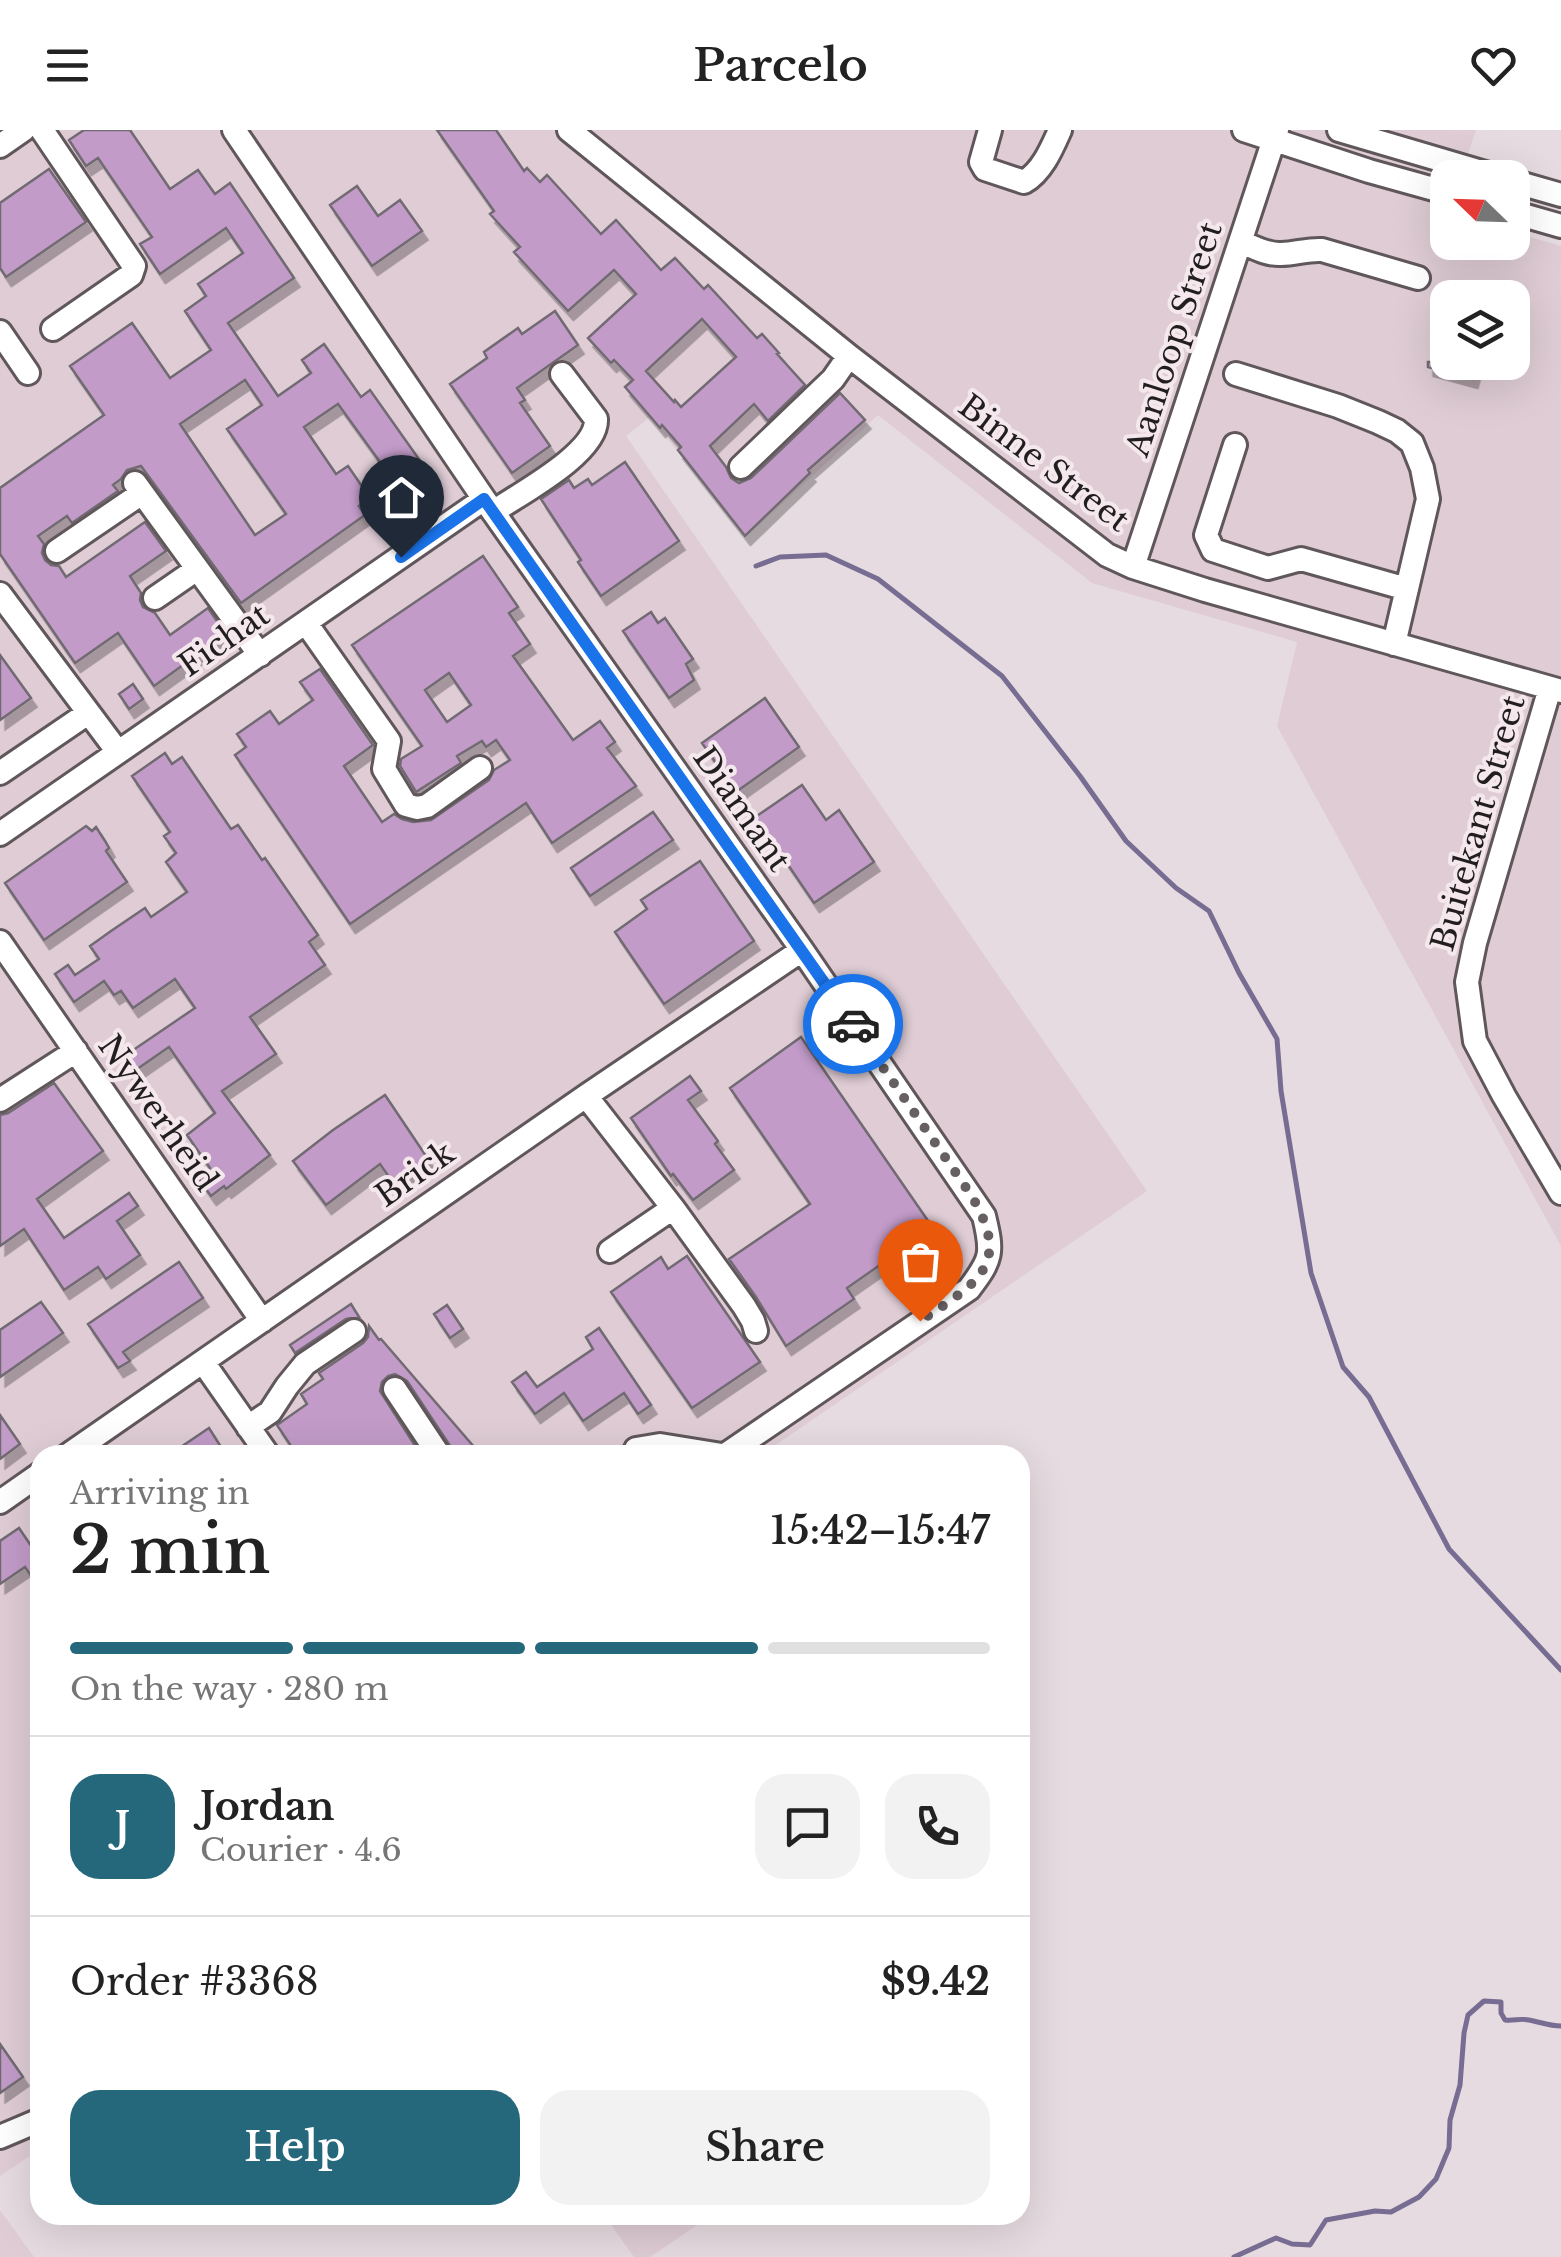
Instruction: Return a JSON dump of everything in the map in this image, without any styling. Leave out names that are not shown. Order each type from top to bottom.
[{"type":"street","points":[[0,146],[23,130]]},
{"type":"street","points":[[42,130],[134,266],[131,274],[53,329]]},
{"type":"street","name":"Diamant","points":[[234,130],[488,506],[802,950],[984,1216],[990,1240],[989,1260],[969,1289],[739,1445]]},
{"type":"street","name":"Binne Street","points":[[569,130],[849,356],[1108,555],[1133,568],[1556,689]]},
{"type":"street","points":[[990,130],[980,162],[986,169],[1024,182],[1038,170],[1060,130]]},
{"type":"street","points":[[1244,130],[1276,135],[1430,187]]},
{"type":"street","points":[[1339,130],[1441,160]]},
{"type":"street","name":"Aanloop Street","points":[[1133,568],[1276,135]]},
{"type":"street","points":[[1530,186],[1561,195]]},
{"type":"street","points":[[1530,217],[1561,226]]},
{"type":"street","points":[[1241,242],[1280,254],[1322,250],[1418,278]]},
{"type":"street","points":[[0,332],[28,373]]},
{"type":"street","points":[[741,467],[833,379],[849,356]]},
{"type":"street","name":"Fichat","points":[[0,834],[306,623],[488,506],[574,457],[596,428],[596,418],[562,374]]},
{"type":"street","points":[[1236,374],[1338,406],[1398,431],[1412,444],[1428,499],[1394,644]]},
{"type":"street","points":[[1234,444],[1206,535],[1213,550],[1268,568],[1301,560],[1407,589]]},
{"type":"street","points":[[58,550],[138,488],[260,655]]},
{"type":"street","points":[[155,598],[198,569]]},
{"type":"street","points":[[0,594],[118,752]]},
{"type":"street","points":[[306,623],[389,741],[384,769],[406,804],[427,806],[480,768]]},
{"type":"street","name":"Buitekant Street","points":[[1556,689],[1474,943],[1467,982],[1474,1041],[1561,1193]]},
{"type":"street","points":[[0,773],[88,712]]},
{"type":"street","name":"Nywerheid","points":[[0,942],[262,1320]]},
{"type":"street","name":"Brick","points":[[83,1445],[802,950]]},
{"type":"street","points":[[0,1100],[76,1051]]},
{"type":"street","points":[[586,1096],[744,1306],[756,1331]]},
{"type":"street","points":[[610,1251],[673,1208]]},
{"type":"street","points":[[248,1426],[270,1412],[305,1364],[354,1332]]},
{"type":"street","points":[[203,1362],[261,1445]]},
{"type":"street","points":[[395,1389],[431,1445]]},
{"type":"street","points":[[0,1502],[30,1481]]},
{"type":"street","points":[[0,2138],[30,2124]]},
{"type":"shaded area","points":[[0,130],[1476,130],[1466,160],[1430,160],[1430,260],[1530,260],[1530,237],[1561,246],[1561,1246],[1277,726],[1297,642],[1092,583],[878,415],[746,537],[650,417],[626,436],[1147,1191],[776,1445],[30,1445],[30,2156],[0,2176]]},
{"type":"shaded area","points":[[0,2210],[34,2257],[0,2257]]},
{"type":"shaded area","points":[[611,2225],[697,2225],[650,2257],[634,2257]]},
{"type":"building","points":[[84,130],[130,130],[170,189],[198,170],[215,194],[230,183],[294,278],[228,323],[278,396],[311,373],[302,360],[324,344],[361,397],[370,390],[428,472],[401,491],[338,404],[304,427],[336,474],[348,466],[370,498],[359,506],[365,515],[241,603],[141,466],[127,470],[113,485],[118,491],[72,523],[67,516],[38,536],[44,544],[45,560],[59,566],[66,577],[145,522],[166,551],[130,576],[141,593],[143,607],[155,613],[170,635],[208,608],[226,634],[154,686],[118,633],[75,663],[0,554],[0,488],[104,415],[70,366],[132,323],[170,378],[211,350],[185,311],[206,296],[198,284],[243,253],[226,228],[160,274],[140,244],[152,237],[98,158],[86,166],[69,140]],"holes":[[[245,380],[262,405],[227,429],[286,514],[255,535],[180,424]]]},
{"type":"building","points":[[437,130],[496,130],[524,171],[527,168],[540,182],[547,175],[601,234],[616,220],[661,270],[675,258],[704,289],[708,285],[757,338],[762,334],[805,385],[768,421],[754,404],[710,446],[731,478],[739,483],[751,478],[840,393],[865,420],[808,470],[810,473],[745,536],[678,450],[681,447],[625,387],[633,380],[588,338],[636,294],[614,270],[568,311],[514,252],[520,247],[490,214],[494,211]],"holes":[[[702,319],[736,357],[681,407],[646,371]]]},
{"type":"building","points":[[49,169],[86,222],[6,277],[0,268],[0,203]]},
{"type":"building","points":[[357,186],[378,216],[400,200],[422,231],[372,266],[330,205]]},
{"type":"building","points":[[555,311],[578,345],[517,388],[525,400],[520,403],[550,446],[512,473],[450,384],[487,358],[484,352],[518,328],[522,334]]},
{"type":"building","points":[[625,462],[679,541],[601,596],[541,499],[569,480],[574,488],[588,479],[592,485]]},
{"type":"building","points":[[483,556],[518,607],[509,613],[530,644],[513,656],[573,740],[600,721],[615,742],[607,748],[636,786],[552,843],[526,803],[350,924],[235,755],[246,747],[237,734],[270,711],[279,724],[313,700],[300,682],[320,669],[373,745],[344,766],[382,822],[394,814],[413,822],[431,820],[489,780],[494,770],[510,760],[496,740],[486,747],[482,741],[457,756],[461,763],[416,792],[400,766],[401,759],[422,746],[352,645]],"holes":[[[449,673],[471,705],[447,722],[425,690]]]},
{"type":"building","points":[[651,612],[658,623],[665,618],[693,659],[686,664],[694,680],[669,698],[623,631]]},
{"type":"building","points":[[0,655],[31,698],[0,720]]},
{"type":"building","points":[[133,684],[143,699],[129,709],[119,694]]},
{"type":"building","points":[[765,698],[799,747],[736,792],[702,743]]},
{"type":"building","points":[[165,753],[172,764],[182,757],[231,829],[238,825],[262,860],[265,858],[318,935],[309,942],[325,965],[250,1017],[276,1054],[222,1091],[270,1155],[211,1196],[198,1178],[210,1168],[187,1135],[215,1113],[169,1047],[130,1074],[120,1059],[195,1008],[175,979],[133,1008],[121,991],[114,995],[104,981],[74,1002],[55,974],[68,965],[75,975],[99,959],[90,946],[145,908],[151,917],[187,892],[166,862],[176,853],[164,836],[170,832],[132,776]]},
{"type":"building","points":[[802,785],[826,820],[839,810],[874,862],[814,903],[765,831],[761,834],[751,820]]},
{"type":"building","points":[[653,812],[673,840],[590,896],[571,868]]},
{"type":"building","points":[[86,826],[92,831],[96,827],[109,848],[106,851],[127,882],[44,940],[5,883]]},
{"type":"building","points":[[700,861],[754,941],[664,1004],[615,932],[647,909],[641,900]]},
{"type":"building","points":[[801,1037],[933,1228],[847,1288],[854,1299],[786,1346],[729,1259],[810,1204],[730,1088]]},
{"type":"building","points":[[690,1076],[701,1091],[688,1100],[734,1170],[693,1200],[671,1176],[631,1118]]},
{"type":"building","points":[[54,1083],[103,1151],[37,1199],[64,1238],[129,1193],[138,1206],[117,1221],[140,1255],[106,1279],[98,1267],[64,1290],[24,1229],[0,1246],[0,1115]]},
{"type":"building","points":[[385,1095],[430,1162],[396,1187],[380,1164],[326,1205],[293,1161]]},
{"type":"building","points":[[687,1256],[760,1362],[692,1408],[611,1292],[661,1257],[668,1269]]},
{"type":"building","points":[[179,1262],[203,1298],[123,1352],[130,1361],[118,1368],[88,1324]]},
{"type":"building","points":[[41,1302],[63,1333],[0,1377],[0,1330]]},
{"type":"building","points":[[351,1304],[359,1317],[346,1319],[295,1353],[290,1345]]},
{"type":"building","points":[[447,1305],[463,1329],[450,1338],[434,1314]]},
{"type":"building","points":[[369,1326],[472,1445],[450,1445],[407,1381],[395,1374],[382,1382],[380,1391],[415,1445],[290,1445],[277,1425],[307,1404],[301,1394],[323,1379],[319,1373],[368,1337]]},
{"type":"building","points":[[599,1328],[651,1405],[638,1414],[624,1393],[583,1421],[564,1393],[535,1414],[512,1382],[526,1372],[537,1387],[593,1349],[586,1337]]},
{"type":"building","points":[[0,1415],[20,1444],[0,1459]]},
{"type":"building","points":[[209,1428],[220,1445],[184,1445]]},
{"type":"building","points":[[19,1528],[30,1544],[30,1574],[25,1567],[0,1584],[0,1541]]},
{"type":"building","points":[[0,2044],[23,2077],[0,2093]]},
{"type":"waterway","points":[[756,566],[780,557],[826,555],[878,579],[1002,676],[1126,841],[1176,888],[1209,911],[1277,1039],[1281,1091],[1311,1273],[1343,1367],[1369,1397],[1449,1549],[1561,1670]]},
{"type":"waterway","points":[[1234,2257],[1276,2238],[1310,2245],[1326,2220],[1391,2212],[1419,2197],[1436,2179],[1449,2148],[1468,2015],[1484,2001],[1501,2002],[1505,2020],[1526,2019],[1561,2026]]},
{"type":"way so far","points":[[853,1024],[969,1192],[984,1216],[990,1240],[989,1260],[969,1289],[920,1321]]},
{"type":"route","points":[[401,557],[484,499],[853,1024]]}]
